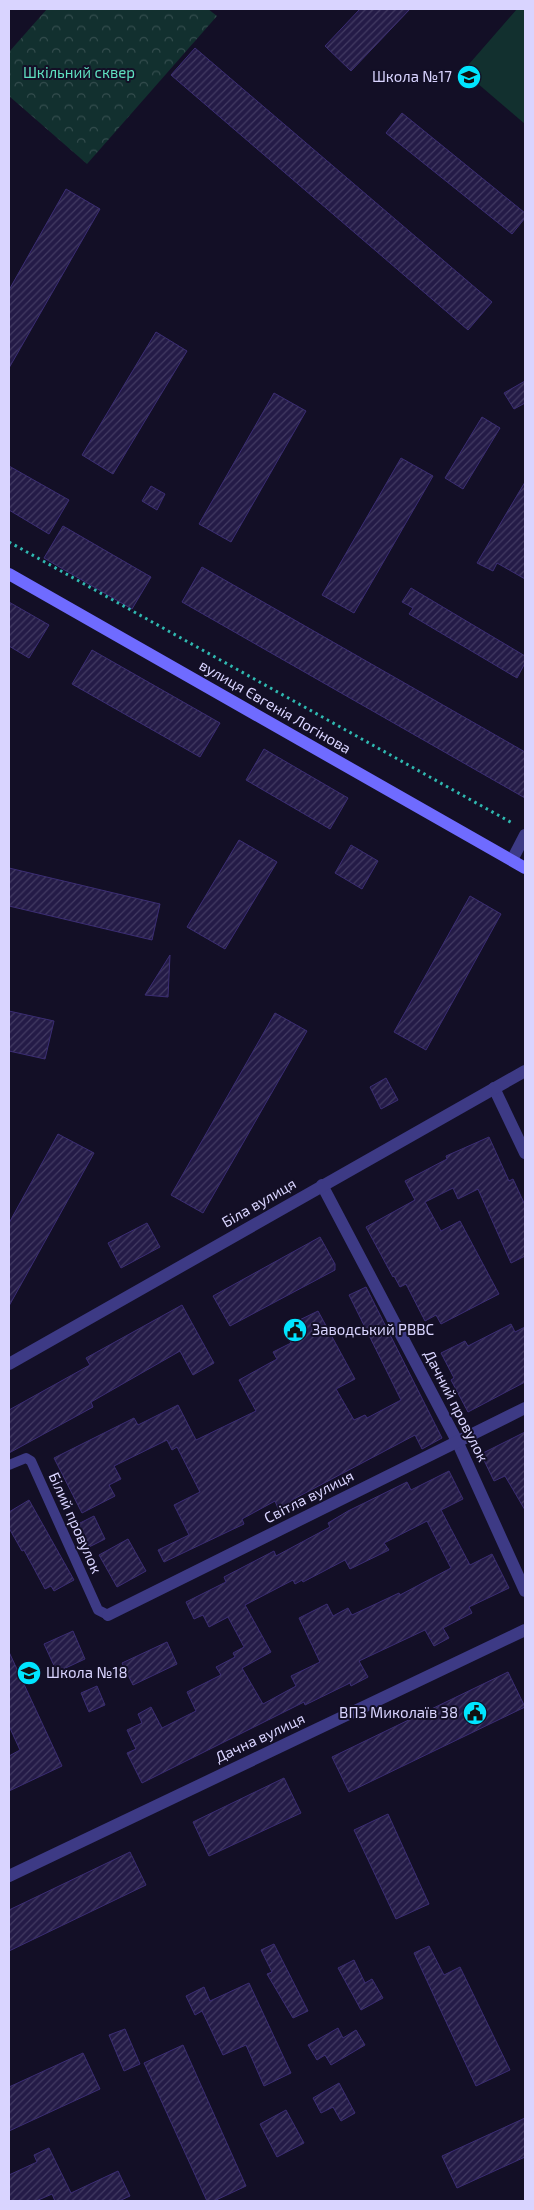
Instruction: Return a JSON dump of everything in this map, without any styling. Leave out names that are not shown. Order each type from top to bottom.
[{"type":"street","name":"вулиця Євгенія Логінова","points":[[9,574],[525,868]]},
{"type":"street","points":[[512,860],[522,831]]},
{"type":"street","name":"Біла вулиця","points":[[9,1364],[525,1071]]},
{"type":"street","points":[[494,1088],[525,1153]]},
{"type":"street","name":"Дачний провулок","points":[[322,1185],[457,1441],[525,1591]]},
{"type":"street","name":"Світла вулиця","points":[[108,1615],[525,1408]]},
{"type":"street","name":"Дачна вулиця","points":[[9,1876],[525,1630]]},
{"type":"lane","name":"Білий провулок","points":[[9,1465],[26,1458],[31,1461],[98,1610],[108,1615]]},
{"type":"path","points":[[9,542],[522,831]]},
{"type":"green space","name":"Шкільний сквер","points":[[47,9],[208,9],[217,16],[87,164],[9,96],[9,52]]},
{"type":"green space","points":[[517,9],[525,9],[525,124],[463,71]]},
{"type":"building","points":[[360,9],[410,9],[351,71],[325,46]]},
{"type":"building","points":[[195,48],[492,302],[468,330],[171,75]]},
{"type":"building","points":[[402,113],[525,213],[525,218],[512,234],[386,133]]},
{"type":"building","points":[[66,189],[100,209],[9,368],[9,290]]},
{"type":"building","points":[[156,332],[187,351],[113,474],[82,455]]},
{"type":"building","points":[[525,381],[525,403],[514,409],[504,393]]},
{"type":"building","points":[[274,393],[306,411],[231,542],[199,524]]},
{"type":"building","points":[[482,417],[500,428],[463,489],[445,478]]},
{"type":"building","points":[[401,458],[433,476],[354,613],[322,595]]},
{"type":"building","points":[[9,466],[69,500],[49,534],[9,510]]},
{"type":"building","points":[[525,482],[525,579],[497,563],[493,571],[477,563]]},
{"type":"building","points":[[151,486],[165,494],[157,510],[142,501]]},
{"type":"building","points":[[63,526],[151,577],[132,609],[44,558]]},
{"type":"building","points":[[202,567],[525,752],[525,798],[182,602]]},
{"type":"building","points":[[411,588],[525,656],[525,663],[517,678],[409,614],[413,608],[402,602]]},
{"type":"building","points":[[9,602],[49,625],[29,658],[9,646]]},
{"type":"building","points":[[92,650],[220,723],[200,757],[72,684]]},
{"type":"building","points":[[264,749],[348,798],[330,829],[246,780]]},
{"type":"building","points":[[239,840],[277,862],[225,949],[187,927]]},
{"type":"building","points":[[351,845],[378,861],[362,889],[335,873]]},
{"type":"building","points":[[9,868],[160,904],[152,940],[9,906]]},
{"type":"building","points":[[470,896],[501,914],[426,1050],[394,1032]]},
{"type":"building","points":[[170,955],[168,997],[145,995]]},
{"type":"building","points":[[9,1011],[54,1021],[45,1059],[9,1051]]},
{"type":"building","points":[[275,1013],[307,1031],[203,1213],[171,1195]]},
{"type":"building","points":[[386,1078],[398,1100],[381,1109],[370,1087]]},
{"type":"building","points":[[58,1134],[94,1153],[9,1306],[9,1223]]},
{"type":"building","points":[[489,1137],[509,1181],[513,1179],[525,1205],[525,1256],[511,1263],[478,1189],[458,1199],[453,1188],[425,1202],[441,1231],[460,1221],[499,1294],[441,1324],[436,1315],[425,1321],[406,1284],[400,1287],[393,1277],[366,1227],[415,1200],[405,1181],[447,1159],[446,1156]]},
{"type":"building","points":[[147,1223],[160,1247],[121,1268],[108,1243]]},
{"type":"building","points":[[320,1237],[335,1264],[335,1270],[230,1326],[213,1296]]},
{"type":"building","points":[[366,1287],[442,1438],[422,1449],[415,1435],[292,1500],[295,1505],[280,1513],[275,1501],[242,1519],[244,1524],[164,1562],[158,1550],[189,1535],[174,1505],[200,1492],[177,1447],[172,1450],[167,1440],[114,1466],[121,1479],[109,1485],[115,1496],[82,1513],[54,1458],[134,1418],[138,1425],[178,1405],[196,1440],[256,1411],[239,1380],[277,1359],[273,1352],[291,1343],[283,1328],[318,1311],[355,1379],[336,1389],[354,1420],[365,1415],[367,1418],[401,1400],[349,1295]]},
{"type":"building","points":[[182,1305],[214,1363],[193,1375],[180,1351],[91,1402],[93,1407],[9,1453],[9,1410],[90,1365],[86,1358]]},
{"type":"building","points":[[511,1324],[515,1332],[525,1327],[525,1382],[468,1412],[451,1380],[454,1378],[441,1353],[465,1341],[468,1346]]},
{"type":"building","points":[[525,1432],[525,1510],[505,1476],[494,1481],[481,1454]]},
{"type":"building","points":[[449,1471],[463,1499],[441,1510],[470,1565],[492,1554],[509,1588],[469,1607],[472,1613],[443,1628],[449,1638],[434,1646],[425,1630],[359,1661],[368,1677],[351,1686],[350,1683],[305,1705],[304,1702],[142,1783],[127,1753],[136,1749],[127,1730],[142,1723],[138,1714],[151,1707],[162,1728],[196,1711],[187,1692],[221,1675],[216,1667],[235,1657],[233,1653],[244,1647],[228,1617],[209,1627],[203,1615],[194,1619],[186,1602],[226,1582],[224,1577],[274,1551],[276,1556],[330,1527],[328,1523],[348,1511],[407,1482],[411,1490]],"holes":[[[427,1521],[451,1568],[400,1595],[399,1593],[352,1615],[348,1608],[333,1616],[327,1604],[299,1618],[320,1662],[291,1676],[296,1686],[263,1704],[242,1668],[271,1652],[245,1605],[293,1580],[295,1584],[302,1580],[303,1582],[345,1560],[350,1569],[389,1550],[384,1543]]]},
{"type":"building","points":[[29,1500],[74,1580],[54,1591],[51,1586],[45,1589],[24,1550],[22,1551],[9,1528],[9,1512]]},
{"type":"building","points":[[94,1516],[105,1539],[89,1547],[78,1524]]},
{"type":"building","points":[[128,1539],[146,1571],[117,1587],[99,1555]]},
{"type":"building","points":[[73,1631],[85,1659],[57,1672],[44,1644]]},
{"type":"building","points":[[167,1642],[177,1664],[133,1685],[122,1663]]},
{"type":"building","points":[[9,1652],[62,1766],[9,1791],[9,1756],[20,1750],[9,1726]]},
{"type":"building","points":[[508,1672],[525,1707],[349,1792],[332,1757]]},
{"type":"building","points":[[97,1686],[105,1705],[89,1712],[81,1693]]},
{"type":"building","points":[[284,1778],[301,1813],[209,1856],[193,1822]]},
{"type":"building","points":[[388,1814],[429,1904],[396,1919],[354,1830]]},
{"type":"building","points":[[130,1852],[146,1885],[9,1951],[9,1910]]},
{"type":"building","points":[[274,1944],[308,2011],[293,2018],[267,1974],[272,1972],[261,1950]]},
{"type":"building","points":[[429,1946],[444,1975],[460,1967],[510,2070],[476,2086],[414,1953]]},
{"type":"building","points":[[354,1960],[365,1983],[372,1979],[383,1998],[361,2010],[338,1968]]},
{"type":"building","points":[[249,1983],[291,2073],[264,2086],[246,2045],[223,2055],[202,2011],[195,2015],[186,1996],[204,1987],[210,2001]]},
{"type":"building","points":[[338,2028],[343,2038],[356,2030],[365,2045],[331,2065],[325,2055],[317,2060],[308,2045]]},
{"type":"building","points":[[125,2029],[140,2064],[124,2071],[109,2035]]},
{"type":"building","points":[[183,2045],[246,2186],[214,2201],[207,2201],[144,2063]]},
{"type":"building","points":[[83,2053],[100,2089],[9,2131],[9,2087]]},
{"type":"building","points":[[339,2083],[355,2113],[341,2121],[333,2107],[321,2113],[313,2098]]},
{"type":"building","points":[[286,2110],[304,2143],[277,2157],[260,2124]]},
{"type":"building","points":[[525,2118],[525,2157],[457,2188],[442,2156]]},
{"type":"building","points":[[49,2148],[71,2193],[118,2171],[130,2196],[119,2201],[55,2201],[52,2194],[36,2201],[9,2201],[9,2175],[37,2162],[34,2155]]},
{"type":"place","name":"Школа №17","points":[[469,77]]},
{"type":"place","name":"Заводський РВВС","points":[[295,1330]]},
{"type":"place","name":"Школа №18","points":[[29,1673]]},
{"type":"place","name":"ВПЗ Миколаїв 38","points":[[475,1713]]}]
